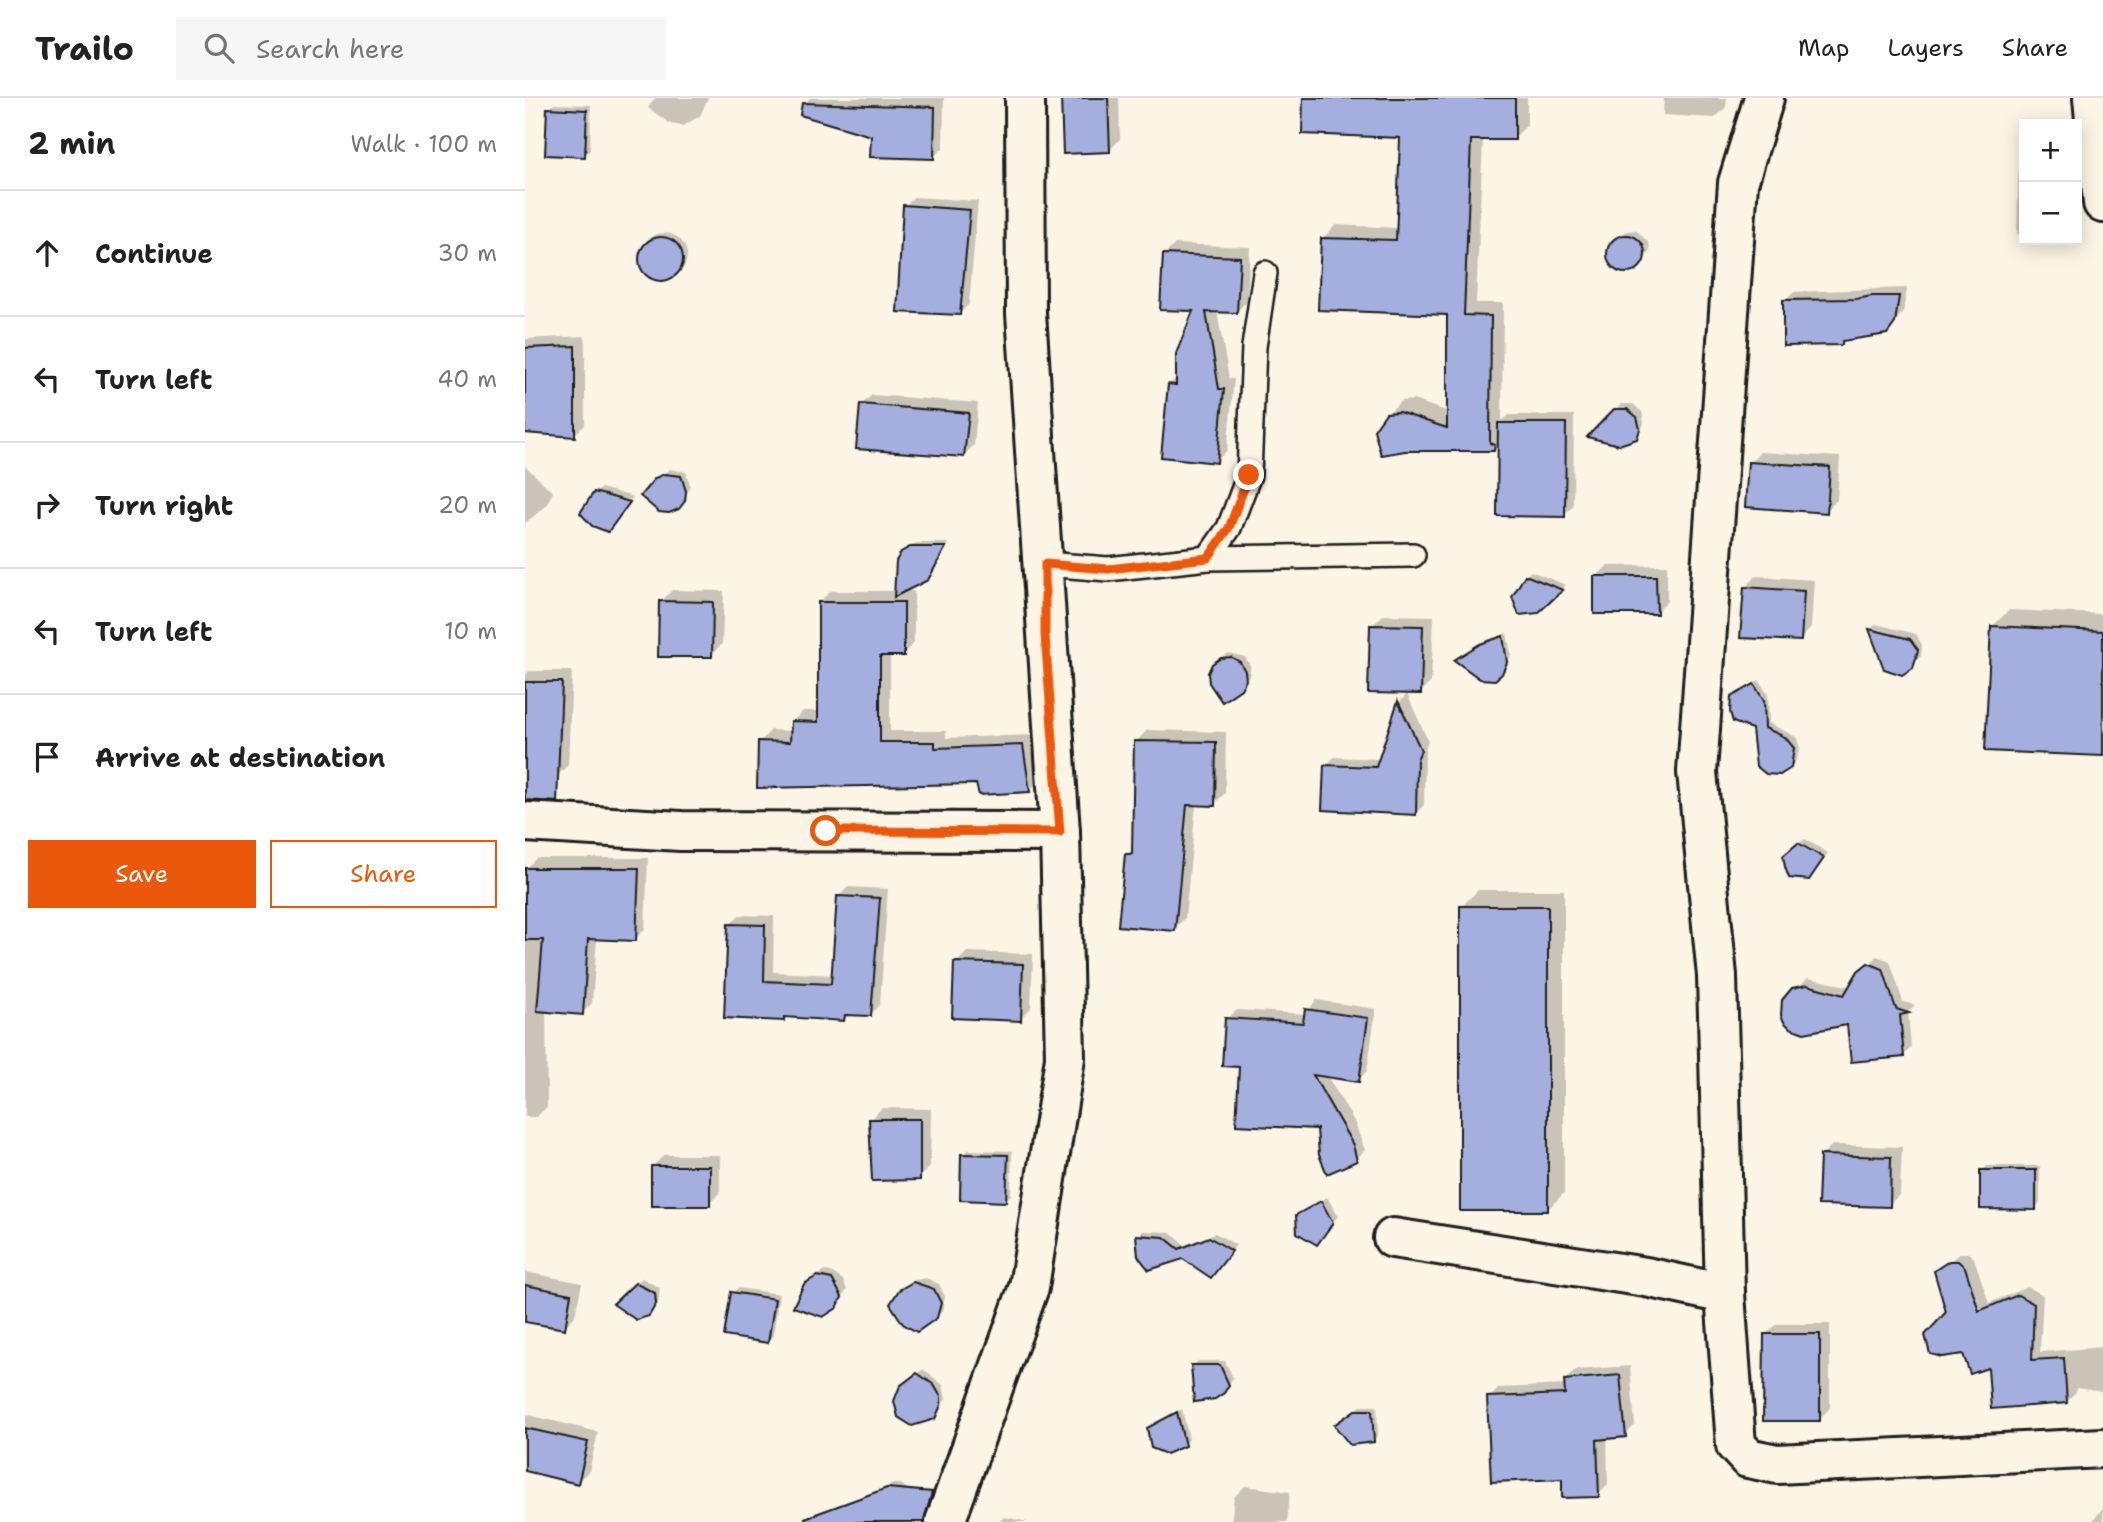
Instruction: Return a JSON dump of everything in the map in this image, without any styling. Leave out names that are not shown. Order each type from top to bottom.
[{"type":"street","points":[[945,1522],[1029,1287],[1065,1058],[1060,832],[1045,635],[1045,564],[1026,313],[1025,98]]},
{"type":"street","points":[[1764,98],[1738,183],[1697,772],[1717,976],[1725,1294],[1736,1445],[1748,1458],[1777,1464],[2103,1448]]},
{"type":"street","points":[[2093,98],[2103,203]]},
{"type":"street","points":[[525,822],[681,831],[1060,832]]},
{"type":"street","points":[[1393,1238],[1646,1277],[1725,1294]]},
{"type":"lane","points":[[1208,558],[1229,528],[1249,475],[1254,347],[1265,273]]},
{"type":"lane","points":[[1045,564],[1108,569],[1208,558],[1413,555]]},
{"type":"building","points":[[1061,98],[1108,98],[1110,152],[1063,154]]},
{"type":"building","points":[[1303,98],[1515,98],[1515,140],[1471,140],[1464,315],[1491,316],[1490,443],[1495,445],[1494,451],[1405,451],[1381,455],[1374,430],[1386,413],[1399,412],[1447,428],[1447,315],[1318,310],[1321,238],[1396,240],[1400,138],[1302,134]]},
{"type":"building","points":[[802,103],[935,107],[934,159],[870,157],[871,136],[800,115]]},
{"type":"building","points":[[547,108],[587,110],[585,157],[545,155]]},
{"type":"building","points":[[903,205],[970,210],[960,315],[897,312]]},
{"type":"building","points":[[1626,235],[1639,241],[1645,254],[1639,267],[1626,273],[1613,267],[1607,254],[1613,241]]},
{"type":"building","points":[[661,237],[677,243],[683,259],[677,275],[661,281],[645,275],[639,259],[645,243]]},
{"type":"building","points":[[1163,254],[1240,257],[1237,313],[1206,312],[1219,389],[1224,389],[1217,463],[1161,457],[1168,384],[1176,385],[1176,354],[1193,311],[1160,310]]},
{"type":"building","points":[[1899,296],[1895,323],[1887,334],[1842,341],[1842,345],[1783,346],[1783,300],[1856,299]]},
{"type":"building","points":[[575,346],[575,437],[525,433],[525,348]]},
{"type":"building","points":[[860,404],[969,413],[964,457],[856,449]]},
{"type":"building","points":[[1614,409],[1627,409],[1637,417],[1640,429],[1637,439],[1619,445],[1587,437]]},
{"type":"building","points":[[1498,423],[1566,423],[1565,517],[1497,516]]},
{"type":"building","points":[[1748,462],[1830,467],[1827,513],[1745,507]]},
{"type":"building","points":[[664,474],[681,476],[686,491],[685,501],[679,509],[669,513],[659,512],[640,496],[655,478]]},
{"type":"building","points":[[594,492],[630,502],[608,532],[592,526],[580,513]]},
{"type":"building","points":[[910,547],[946,547],[928,580],[894,597],[896,561],[901,552]]},
{"type":"building","points":[[1525,575],[1563,590],[1538,613],[1519,615],[1512,597]]},
{"type":"building","points":[[1594,576],[1656,576],[1657,614],[1594,614]]},
{"type":"building","points":[[1744,587],[1804,591],[1801,641],[1740,638]]},
{"type":"building","points":[[659,601],[713,602],[712,657],[658,657]]},
{"type":"building","points":[[818,602],[904,602],[904,656],[880,656],[880,742],[935,742],[935,748],[1023,745],[1030,792],[979,795],[976,784],[757,788],[758,741],[790,742],[791,721],[818,722]]},
{"type":"building","points":[[1370,625],[1423,626],[1421,694],[1368,693]]},
{"type":"building","points":[[1991,626],[2103,631],[2103,756],[1985,751]]},
{"type":"building","points":[[1869,629],[1910,639],[1918,650],[1913,668],[1902,675],[1884,669]]},
{"type":"building","points":[[1503,636],[1507,662],[1502,674],[1495,680],[1480,679],[1454,660],[1480,644]]},
{"type":"building","points":[[1231,657],[1240,662],[1246,680],[1241,689],[1222,702],[1209,683],[1208,673],[1212,664],[1221,658]]},
{"type":"building","points":[[525,682],[562,682],[557,802],[525,800]]},
{"type":"building","points":[[1754,684],[1764,701],[1765,728],[1785,737],[1794,748],[1791,768],[1780,775],[1766,774],[1756,766],[1752,729],[1733,722],[1730,712],[1731,697]]},
{"type":"building","points":[[1398,701],[1421,750],[1417,760],[1416,815],[1322,810],[1324,765],[1376,767]]},
{"type":"building","points":[[1134,741],[1216,742],[1215,806],[1187,805],[1175,931],[1118,926],[1125,854],[1132,854]]},
{"type":"building","points":[[1798,843],[1824,858],[1809,880],[1789,878],[1785,867],[1783,856]]},
{"type":"building","points":[[525,868],[639,868],[636,941],[588,939],[583,1015],[537,1011],[543,940],[525,940]]},
{"type":"building","points":[[837,896],[880,898],[871,1016],[845,1015],[844,1021],[784,1017],[784,1021],[724,1018],[728,924],[765,925],[764,981],[831,984]]},
{"type":"building","points":[[1460,906],[1548,906],[1548,1211],[1460,1211]]},
{"type":"building","points":[[954,962],[1023,964],[1021,1021],[952,1018]]},
{"type":"building","points":[[1868,963],[1883,969],[1896,1009],[1909,1013],[1900,1015],[1904,1057],[1851,1062],[1847,1025],[1804,1033],[1790,1028],[1784,1022],[1781,1015],[1782,1000],[1792,988],[1807,985],[1844,995],[1858,971]]},
{"type":"building","points":[[1305,1009],[1368,1018],[1359,1082],[1313,1075],[1353,1145],[1357,1161],[1327,1174],[1319,1155],[1317,1129],[1236,1125],[1239,1067],[1222,1066],[1225,1018],[1303,1023]]},
{"type":"building","points":[[869,1119],[920,1119],[920,1180],[872,1181]]},
{"type":"building","points":[[961,1154],[1008,1155],[1006,1202],[960,1200]]},
{"type":"building","points":[[1820,1155],[1891,1157],[1890,1207],[1818,1205]]},
{"type":"building","points":[[651,1166],[710,1166],[710,1206],[651,1206]]},
{"type":"building","points":[[1980,1170],[2036,1170],[2036,1210],[1980,1209]]},
{"type":"building","points":[[1321,1201],[1333,1223],[1317,1245],[1297,1233],[1296,1215]]},
{"type":"building","points":[[1136,1235],[1164,1237],[1179,1249],[1209,1237],[1232,1251],[1211,1278],[1183,1259],[1149,1270],[1138,1256]]},
{"type":"building","points":[[1949,1261],[1958,1261],[1965,1267],[1979,1311],[2018,1295],[2034,1304],[2032,1360],[2064,1358],[2067,1403],[1991,1409],[1988,1368],[1970,1374],[1963,1354],[1942,1357],[1930,1354],[1925,1335],[1946,1312],[1934,1271]]},
{"type":"building","points":[[817,1276],[832,1279],[842,1297],[837,1308],[823,1317],[793,1307],[804,1284]]},
{"type":"building","points":[[913,1282],[934,1289],[941,1303],[937,1318],[917,1332],[903,1324],[890,1304],[899,1290]]},
{"type":"building","points":[[635,1283],[655,1293],[656,1304],[649,1316],[636,1320],[613,1304]]},
{"type":"building","points":[[525,1285],[571,1294],[565,1329],[525,1322]]},
{"type":"building","points":[[731,1292],[775,1299],[768,1343],[724,1336]]},
{"type":"building","points":[[1764,1334],[1820,1334],[1820,1421],[1763,1421]]},
{"type":"building","points":[[1191,1365],[1220,1365],[1229,1385],[1224,1393],[1215,1399],[1194,1402]]},
{"type":"building","points":[[917,1373],[934,1385],[941,1397],[941,1405],[935,1419],[912,1426],[898,1417],[894,1401],[900,1386]]},
{"type":"building","points":[[1620,1375],[1626,1437],[1597,1440],[1599,1497],[1562,1498],[1562,1479],[1491,1482],[1487,1397],[1565,1394],[1564,1380]]},
{"type":"building","points":[[1355,1410],[1372,1410],[1374,1442],[1350,1445],[1334,1425]]},
{"type":"building","points":[[1177,1412],[1185,1446],[1166,1454],[1151,1448],[1147,1428]]},
{"type":"building","points":[[525,1428],[588,1442],[578,1484],[525,1471]]},
{"type":"building","points":[[887,1488],[932,1492],[924,1522],[806,1522],[805,1518]]},
{"type":"route","points":[[826,831],[1020,834],[1060,832],[1055,736],[1045,635],[1045,564],[1108,569],[1208,558],[1229,528],[1249,475]]}]
